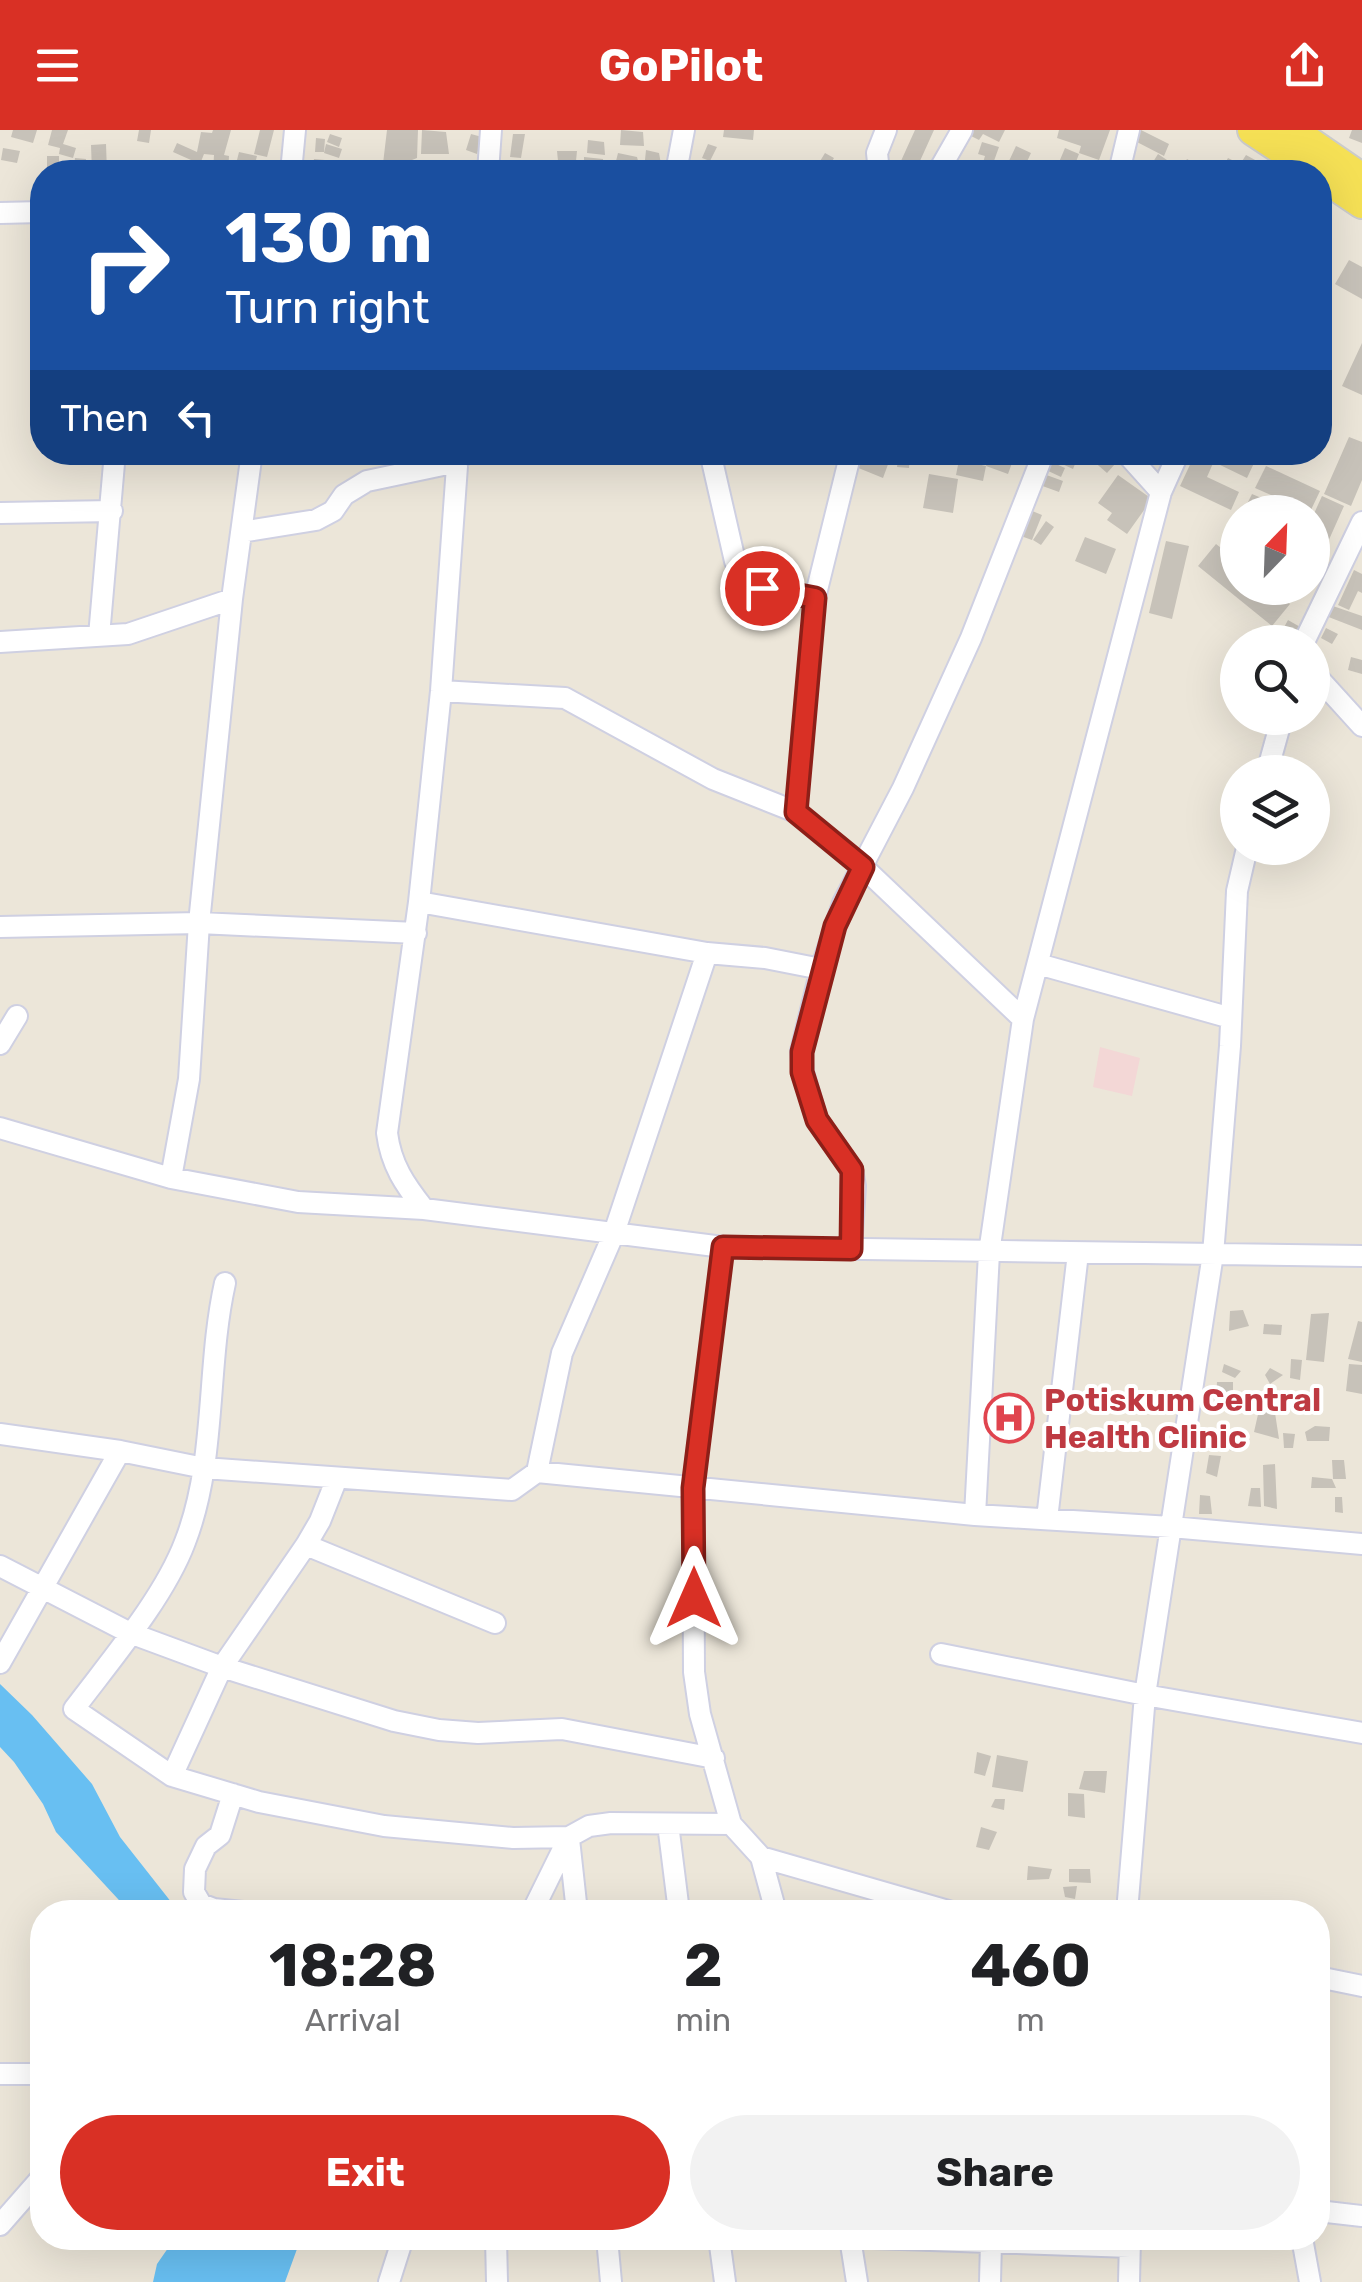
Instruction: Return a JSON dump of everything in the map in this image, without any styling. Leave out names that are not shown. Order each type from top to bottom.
[{"type":"main road","points":[[1253,130],[1297,160]]},
{"type":"main road","points":[[1290,130],[1362,179]]},
{"type":"main road","points":[[1332,183],[1362,202]]},
{"type":"street","points":[[292,160],[295,130]]},
{"type":"street","points":[[489,160],[491,130]]},
{"type":"street","points":[[678,160],[684,130]]},
{"type":"street","points":[[878,160],[886,130]]},
{"type":"street","points":[[945,160],[962,130]]},
{"type":"street","points":[[1123,160],[1130,130]]},
{"type":"street","points":[[0,213],[30,212]]},
{"type":"street","points":[[100,636],[115,465]]},
{"type":"street","points":[[171,1178],[189,1078],[232,598],[250,465]]},
{"type":"street","points":[[241,532],[316,520],[333,511],[344,494],[366,481],[426,465]]},
{"type":"street","points":[[424,1209],[400,1177],[389,1152],[387,1133],[416,933],[459,465]]},
{"type":"street","points":[[713,465],[735,560],[746,586],[815,598]]},
{"type":"street","points":[[796,812],[815,598],[848,465]]},
{"type":"street","points":[[851,1249],[852,1170],[817,1120],[802,1072],[802,1052],[821,969],[843,903],[903,788],[971,638],[1039,465]]},
{"type":"street","points":[[1137,465],[1161,492]]},
{"type":"street","points":[[975,1515],[989,1252],[1023,1019],[1161,492],[1174,465]]},
{"type":"street","points":[[0,512],[112,511]]},
{"type":"street","points":[[1313,625],[1356,548],[1362,522]]},
{"type":"street","points":[[0,642],[144,630],[232,598]]},
{"type":"street","points":[[441,691],[565,698],[713,779],[796,812],[863,867],[1023,1019]]},
{"type":"street","points":[[1330,691],[1362,726]]},
{"type":"street","points":[[1128,1900],[1145,1694],[1213,1254],[1238,892],[1244,865]]},
{"type":"street","points":[[419,902],[706,953],[765,958],[821,969]]},
{"type":"street","points":[[0,927],[200,923],[416,933]]},
{"type":"street","points":[[537,1472],[562,1353],[614,1233],[706,953]]},
{"type":"street","points":[[1038,964],[1231,1018]]},
{"type":"street","points":[[0,1044],[17,1016]]},
{"type":"street","points":[[0,1128],[171,1178],[298,1202],[424,1209],[723,1247],[1362,1256]]},
{"type":"street","points":[[723,1247],[693,1488],[694,1672],[700,1714],[731,1824],[761,1856],[773,1900]]},
{"type":"street","points":[[1048,1520],[1078,1253]]},
{"type":"street","points":[[225,1283],[215,1327],[204,1468],[185,1543],[168,1577],[74,1710],[172,1776],[233,1794],[384,1826],[513,1838],[569,1837],[589,1826],[731,1824]]},
{"type":"street","points":[[0,1434],[204,1468],[512,1490],[537,1472],[975,1515],[1362,1544]]},
{"type":"street","points":[[0,1663],[120,1451]]},
{"type":"street","points":[[172,1776],[222,1667],[306,1545],[337,1478]]},
{"type":"street","points":[[306,1545],[496,1623]]},
{"type":"street","points":[[0,1566],[130,1632],[222,1667],[394,1720],[439,1730],[562,1729],[714,1758]]},
{"type":"street","points":[[942,1654],[1362,1733]]},
{"type":"street","points":[[199,1900],[194,1892],[195,1869],[206,1846],[220,1835],[233,1794]]},
{"type":"street","points":[[668,1824],[678,1900]]},
{"type":"street","points":[[538,1900],[569,1837]]},
{"type":"street","points":[[569,1837],[576,1900]]},
{"type":"street","points":[[761,1856],[911,1900]]},
{"type":"street","points":[[1330,1979],[1362,1986]]},
{"type":"street","points":[[0,2074],[30,2074]]},
{"type":"street","points":[[0,2225],[30,2191]]},
{"type":"street","points":[[1330,2212],[1362,2216]]},
{"type":"street","points":[[390,2282],[399,2250]]},
{"type":"street","points":[[496,2250],[496,2282]]},
{"type":"street","points":[[608,2250],[611,2282]]},
{"type":"street","points":[[721,2250],[725,2282]]},
{"type":"street","points":[[852,2250],[857,2282]]},
{"type":"street","points":[[990,2250],[990,2282]]},
{"type":"street","points":[[1129,2282],[1130,2250]]},
{"type":"street","points":[[1304,2250],[1310,2282]]},
{"type":"shaded area","points":[[1100,1047],[1140,1058],[1132,1096],[1093,1087]]},
{"type":"shaded area","name":"Potiskum Central Health Clinic","points":[[993,1398],[1025,1398],[1025,1439],[993,1438]]},
{"type":"water","points":[[0,1684],[92,1784],[120,1837],[170,1900],[119,1900],[56,1832],[43,1804],[0,1747]]},
{"type":"water","points":[[167,2250],[297,2250],[285,2282],[153,2282],[157,2264]]},
{"type":"building","points":[[13,130],[37,130],[33,143],[11,137]]},
{"type":"building","points":[[52,130],[68,130],[63,144],[76,148],[73,158],[48,145]]},
{"type":"building","points":[[139,130],[151,130],[149,143],[137,141]]},
{"type":"building","points":[[231,130],[224,155],[229,160],[214,160],[214,155],[204,154],[202,160],[191,160],[173,152],[177,143],[197,152],[201,132]]},
{"type":"building","points":[[260,130],[274,130],[267,157],[254,154]]},
{"type":"building","points":[[387,130],[418,130],[417,158],[383,160]]},
{"type":"building","points":[[422,130],[446,132],[449,154],[421,154]]},
{"type":"building","points":[[621,130],[643,132],[644,146],[620,145]]},
{"type":"building","points":[[724,130],[754,130],[753,140],[723,137]]},
{"type":"building","points":[[915,130],[934,130],[920,160],[901,160]]},
{"type":"building","points":[[968,130],[1005,130],[999,142],[983,134],[979,140],[967,134]]},
{"type":"building","points":[[1059,130],[1110,130],[1099,160],[1079,153],[1081,146],[1057,138]]},
{"type":"building","points":[[1141,130],[1169,144],[1164,156],[1135,141]]},
{"type":"building","points":[[1352,130],[1362,130],[1362,143],[1349,138]]},
{"type":"building","points":[[330,134],[342,138],[339,147],[327,142]]},
{"type":"building","points":[[471,134],[482,137],[477,154],[466,150]]},
{"type":"building","points":[[513,134],[525,134],[521,158],[510,157]]},
{"type":"building","points":[[316,138],[325,139],[324,152],[315,152]]},
{"type":"building","points":[[588,140],[604,142],[605,155],[587,153]]},
{"type":"building","points":[[982,142],[999,147],[994,160],[984,160],[985,156],[978,154]]},
{"type":"building","points":[[106,144],[107,160],[92,160],[91,145]]},
{"type":"building","points":[[326,144],[342,149],[339,158],[324,153]]},
{"type":"building","points":[[708,144],[717,147],[710,160],[702,158]]},
{"type":"building","points":[[1016,146],[1031,153],[1028,160],[1009,160]]},
{"type":"building","points":[[3,148],[20,151],[17,163],[1,160]]},
{"type":"building","points":[[1065,148],[1079,154],[1077,160],[1060,160]]},
{"type":"building","points":[[646,150],[659,153],[660,160],[645,160]]},
{"type":"building","points":[[557,151],[577,151],[576,160],[558,160]]},
{"type":"building","points":[[239,152],[257,156],[256,160],[237,160]]},
{"type":"building","points":[[618,153],[638,160],[616,160]]},
{"type":"building","points":[[1349,260],[1362,267],[1362,299],[1335,284]]},
{"type":"building","points":[[1362,343],[1362,395],[1342,386]]},
{"type":"building","points":[[1349,437],[1362,442],[1362,480],[1351,506],[1324,494]]},
{"type":"building","points":[[857,465],[888,465],[883,478]]},
{"type":"building","points":[[958,465],[986,466],[983,481],[956,475]]},
{"type":"building","points":[[986,465],[1011,465],[1008,474]]},
{"type":"building","points":[[1045,465],[1065,468],[1061,477],[1044,469]]},
{"type":"building","points":[[1098,465],[1114,465],[1107,473]]},
{"type":"building","points":[[1190,465],[1212,465],[1207,477],[1239,492],[1220,495],[1220,505],[1180,486]]},
{"type":"building","points":[[1220,465],[1253,465],[1247,478]]},
{"type":"building","points":[[1266,466],[1320,491],[1318,495],[1271,495],[1255,488]]},
{"type":"building","points":[[1041,473],[1063,481],[1059,492],[1037,484]]},
{"type":"building","points":[[929,474],[958,479],[953,513],[923,508]]},
{"type":"building","points":[[1118,475],[1152,499],[1127,534],[1107,520],[1112,513],[1098,503]]},
{"type":"building","points":[[1330,500],[1344,506],[1330,537]]},
{"type":"building","points":[[1025,508],[1042,515],[1032,540],[1015,534]]},
{"type":"building","points":[[1046,521],[1054,527],[1041,545],[1033,540]]},
{"type":"building","points":[[1085,537],[1116,549],[1106,574],[1075,561]]},
{"type":"building","points":[[1166,541],[1189,546],[1172,619],[1149,613]]},
{"type":"building","points":[[1216,544],[1220,547],[1220,584],[1198,566]]},
{"type":"building","points":[[1354,570],[1362,574],[1362,593],[1358,591],[1349,610],[1338,605]]},
{"type":"building","points":[[1246,605],[1289,605],[1271,625]]},
{"type":"building","points":[[1330,605],[1362,616],[1362,630],[1326,616]]},
{"type":"building","points":[[1330,630],[1338,634],[1330,643]]},
{"type":"building","points":[[1351,657],[1362,660],[1362,674],[1348,670]]},
{"type":"building","points":[[1243,1310],[1249,1326],[1229,1331],[1230,1311]]},
{"type":"building","points":[[1329,1313],[1324,1362],[1306,1360],[1311,1314]]},
{"type":"building","points":[[1358,1321],[1362,1322],[1362,1362],[1348,1359]]},
{"type":"building","points":[[1264,1324],[1282,1325],[1281,1335],[1263,1334]]},
{"type":"building","points":[[1291,1359],[1302,1360],[1300,1380],[1290,1378]]},
{"type":"building","points":[[1224,1364],[1241,1371],[1235,1378],[1222,1372]]},
{"type":"building","points":[[1349,1364],[1362,1365],[1362,1394],[1346,1391]]},
{"type":"building","points":[[1270,1368],[1283,1375],[1270,1384],[1265,1375]]},
{"type":"building","points":[[1217,1382],[1233,1382],[1233,1403],[1216,1398]]},
{"type":"building","points":[[1259,1410],[1275,1413],[1279,1439],[1254,1432]]},
{"type":"building","points":[[1315,1426],[1330,1427],[1329,1441],[1307,1441],[1305,1432]]},
{"type":"building","points":[[1283,1433],[1295,1434],[1293,1448],[1284,1448]]},
{"type":"building","points":[[1216,1434],[1239,1440],[1235,1452],[1213,1444]]},
{"type":"building","points":[[1209,1455],[1221,1456],[1217,1477],[1206,1473]]},
{"type":"building","points":[[1332,1460],[1344,1460],[1346,1479],[1333,1479]]},
{"type":"building","points":[[1275,1464],[1277,1509],[1264,1506],[1263,1465]]},
{"type":"building","points":[[1312,1477],[1332,1479],[1336,1488],[1311,1488]]},
{"type":"building","points":[[1251,1488],[1260,1488],[1261,1507],[1248,1506]]},
{"type":"building","points":[[1200,1495],[1210,1496],[1212,1514],[1199,1514]]},
{"type":"building","points":[[1335,1497],[1342,1497],[1343,1513],[1335,1512]]},
{"type":"building","points":[[977,1752],[991,1756],[985,1776],[974,1773]]},
{"type":"building","points":[[997,1755],[1028,1761],[1023,1792],[992,1787]]},
{"type":"building","points":[[1084,1771],[1107,1771],[1105,1793],[1079,1789]]},
{"type":"building","points":[[1068,1793],[1084,1794],[1085,1818],[1068,1816]]},
{"type":"building","points":[[995,1799],[1005,1799],[1004,1810],[991,1807]]},
{"type":"building","points":[[981,1827],[997,1832],[989,1850],[976,1847]]},
{"type":"building","points":[[1028,1866],[1052,1869],[1049,1879],[1027,1880]]},
{"type":"building","points":[[1069,1869],[1090,1869],[1091,1883],[1069,1882]]},
{"type":"building","points":[[1077,1886],[1075,1899],[1065,1897],[1063,1887]]},
{"type":"place","name":"Potiskum Central Health Clinic","points":[[1009,1418]]},
{"type":"route","points":[[694,1598],[693,1488],[723,1247],[851,1249],[852,1170],[817,1120],[802,1072],[802,1052],[835,926],[863,867],[796,812],[815,598],[762,588]]}]
